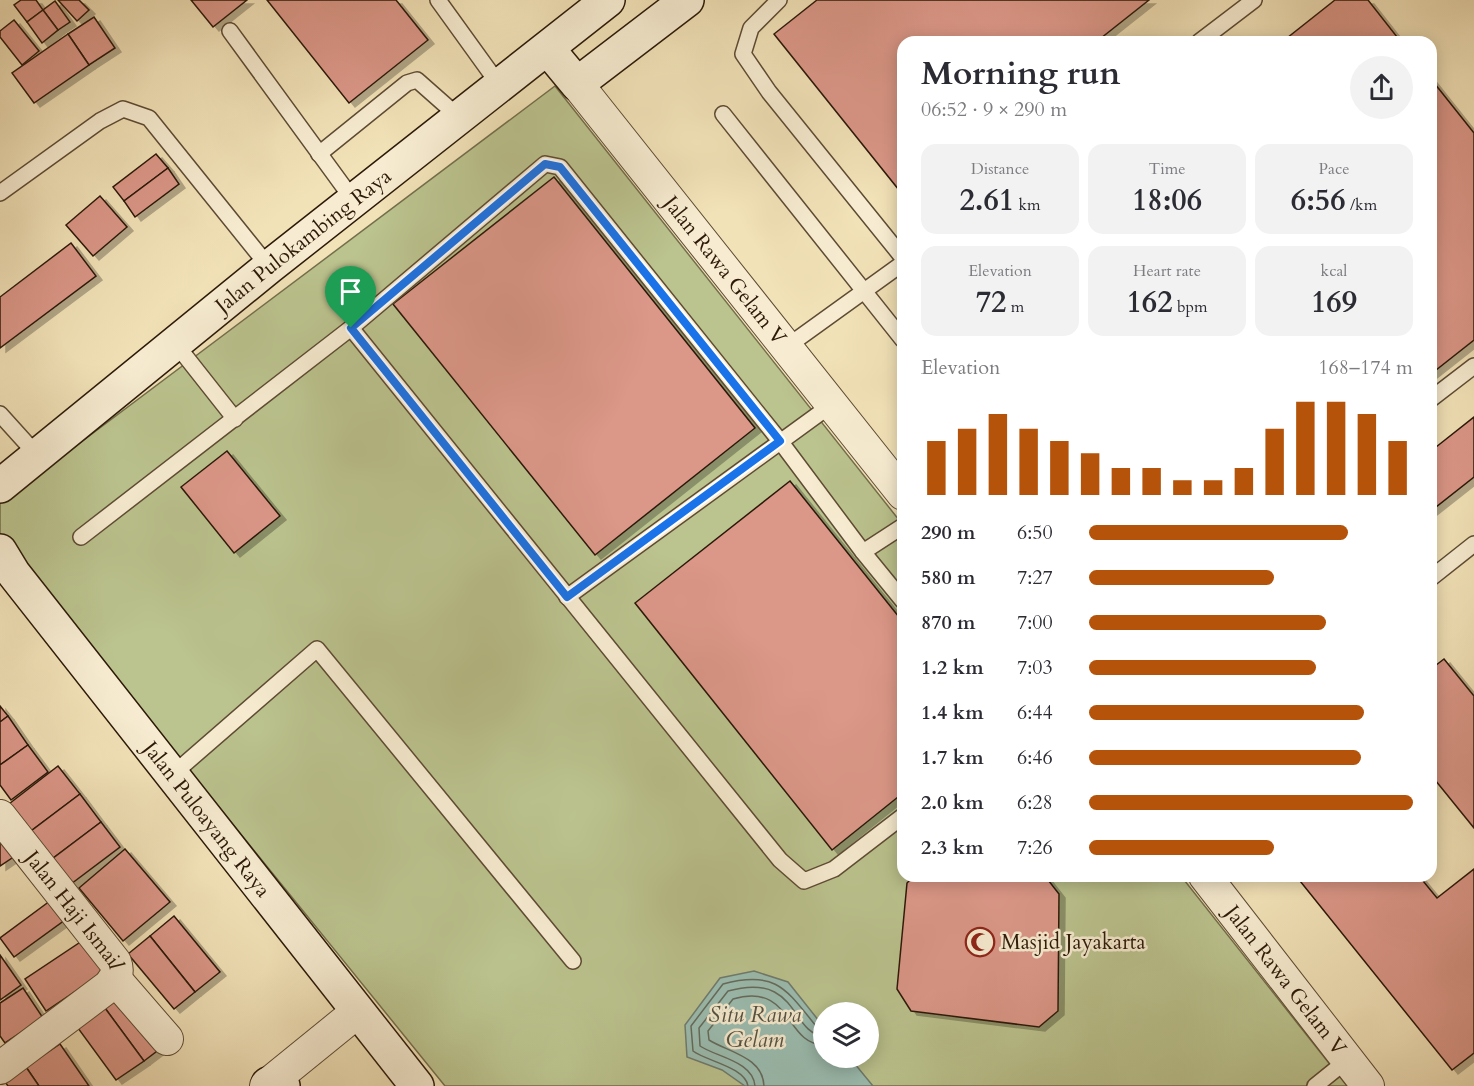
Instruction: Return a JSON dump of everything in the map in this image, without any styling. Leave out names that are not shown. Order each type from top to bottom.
[{"type":"street","name":"Jalan Pulokambing Raya","points":[[0,486],[269,267],[609,0]]},
{"type":"street","points":[[577,84],[687,0]]},
{"type":"street","name":"Jalan Rawa Gelam V","points":[[548,49],[897,487]]},
{"type":"street","name":"Jalan Puloayang Raya","points":[[0,552],[14,574],[417,1086]]},
{"type":"street","name":"Jalan Haji Ismail","points":[[0,816],[115,962],[117,968],[115,979],[0,1068]]},
{"type":"street","name":"Jalan Rawa Gelam V","points":[[1210,882],[1346,1061],[1368,1086]]},
{"type":"street","points":[[115,979],[167,1039]]},
{"type":"street","points":[[272,1085],[357,1012]]},
{"type":"lane","points":[[438,0],[500,86]]},
{"type":"lane","points":[[779,0],[750,28],[743,54],[769,92],[897,251]]},
{"type":"lane","points":[[1207,36],[1254,0]]},
{"type":"lane","points":[[230,31],[354,201]]},
{"type":"lane","points":[[319,154],[407,83],[417,80],[460,118]]},
{"type":"lane","points":[[0,193],[100,121],[123,109],[149,118],[269,267]]},
{"type":"lane","points":[[723,114],[897,332]]},
{"type":"lane","points":[[81,537],[351,328],[545,164],[560,167],[780,441],[897,594]]},
{"type":"lane","points":[[785,348],[897,267]]},
{"type":"lane","points":[[351,328],[780,860],[804,881],[834,869],[897,821]]},
{"type":"lane","points":[[175,343],[234,419]]},
{"type":"lane","points":[[1437,394],[1474,366]]},
{"type":"lane","points":[[567,597],[831,405]]},
{"type":"lane","points":[[0,414],[37,455]]},
{"type":"lane","points":[[863,552],[897,530]]},
{"type":"lane","points":[[1437,573],[1473,546]]},
{"type":"lane","points":[[172,775],[317,649],[573,961]]},
{"type":"lane","points":[[1315,1086],[1346,1061]]},
{"type":"green space","points":[[555,86],[897,517],[897,882],[1186,882],[1347,1086],[445,1086],[0,537],[0,503]]},
{"type":"water","name":"Situ Rawa Gelam","points":[[754,971],[788,982],[813,1013],[813,1068],[858,1068],[873,1086],[745,1086],[722,1070],[687,1057],[685,1025],[720,978]]},
{"type":"building","points":[[21,0],[36,0],[43,10],[27,22],[14,5]]},
{"type":"building","points":[[58,0],[79,0],[89,10],[77,21]]},
{"type":"building","points":[[191,0],[247,0],[213,27]]},
{"type":"building","points":[[267,0],[396,0],[428,40],[349,103]]},
{"type":"building","points":[[817,0],[1149,0],[1104,36],[897,36],[897,188],[774,34]]},
{"type":"building","points":[[1335,0],[1368,0],[1396,36],[1290,36]]},
{"type":"building","points":[[55,1],[70,22],[58,30],[43,10]]},
{"type":"building","points":[[43,10],[58,30],[42,43],[27,22]]},
{"type":"building","points":[[94,17],[115,48],[89,65],[68,34]]},
{"type":"building","points":[[14,20],[39,51],[22,65],[0,37],[0,31]]},
{"type":"building","points":[[68,34],[89,65],[34,103],[12,73]]},
{"type":"building","points":[[1437,87],[1474,133],[1474,340],[1437,369]]},
{"type":"building","points":[[156,154],[168,168],[124,201],[113,187]]},
{"type":"building","points":[[168,168],[179,184],[135,217],[124,201]]},
{"type":"building","points":[[554,177],[755,428],[595,555],[393,304]]},
{"type":"building","points":[[100,196],[127,227],[93,256],[66,225]]},
{"type":"building","points":[[71,243],[96,276],[0,348],[0,297]]},
{"type":"building","points":[[1474,417],[1474,477],[1437,506],[1437,446]]},
{"type":"building","points":[[227,451],[280,516],[234,553],[181,487]]},
{"type":"building","points":[[790,481],[897,615],[897,798],[832,850],[635,603]]},
{"type":"building","points":[[1444,659],[1474,696],[1474,828],[1437,782],[1437,664]]},
{"type":"building","points":[[0,706],[8,716],[0,722]]},
{"type":"building","points":[[8,716],[28,745],[0,765],[0,722]]},
{"type":"building","points":[[28,745],[48,772],[11,800],[0,785],[0,765]]},
{"type":"building","points":[[58,766],[80,794],[27,834],[5,807]]},
{"type":"building","points":[[80,794],[101,822],[48,862],[27,834]]},
{"type":"building","points":[[101,822],[120,847],[67,887],[48,862]]},
{"type":"building","points":[[0,841],[15,856],[0,866]]},
{"type":"building","points":[[125,849],[170,902],[123,941],[79,888]]},
{"type":"building","points":[[1474,869],[1474,1053],[1452,1070],[1301,882],[1424,882],[1437,898]]},
{"type":"building","name":"Masjid Jayakarta","points":[[1050,882],[1059,894],[1058,1011],[1039,1027],[911,1011],[897,989],[907,883]]},
{"type":"building","points":[[54,898],[69,917],[14,957],[0,938]]},
{"type":"building","points":[[174,916],[220,972],[195,992],[150,936]]},
{"type":"building","points":[[150,936],[195,992],[174,1009],[128,954]]},
{"type":"building","points":[[85,939],[107,970],[46,1011],[25,979]]},
{"type":"building","points":[[0,955],[21,985],[0,1000]]},
{"type":"building","points":[[23,988],[43,1018],[5,1043],[0,1036],[0,1003]]},
{"type":"building","points":[[120,992],[161,1048],[144,1061],[102,1004]]},
{"type":"building","points":[[102,1004],[144,1061],[116,1080],[75,1024]]},
{"type":"building","points":[[60,1044],[89,1086],[39,1086],[26,1067]]},
{"type":"building","points":[[26,1067],[39,1086],[8,1086],[5,1082]]},
{"type":"place","name":"Masjid Jayakarta","points":[[980,942]]},
{"type":"route","points":[[545,164],[560,167],[780,441],[567,597],[351,328],[545,164]]}]
